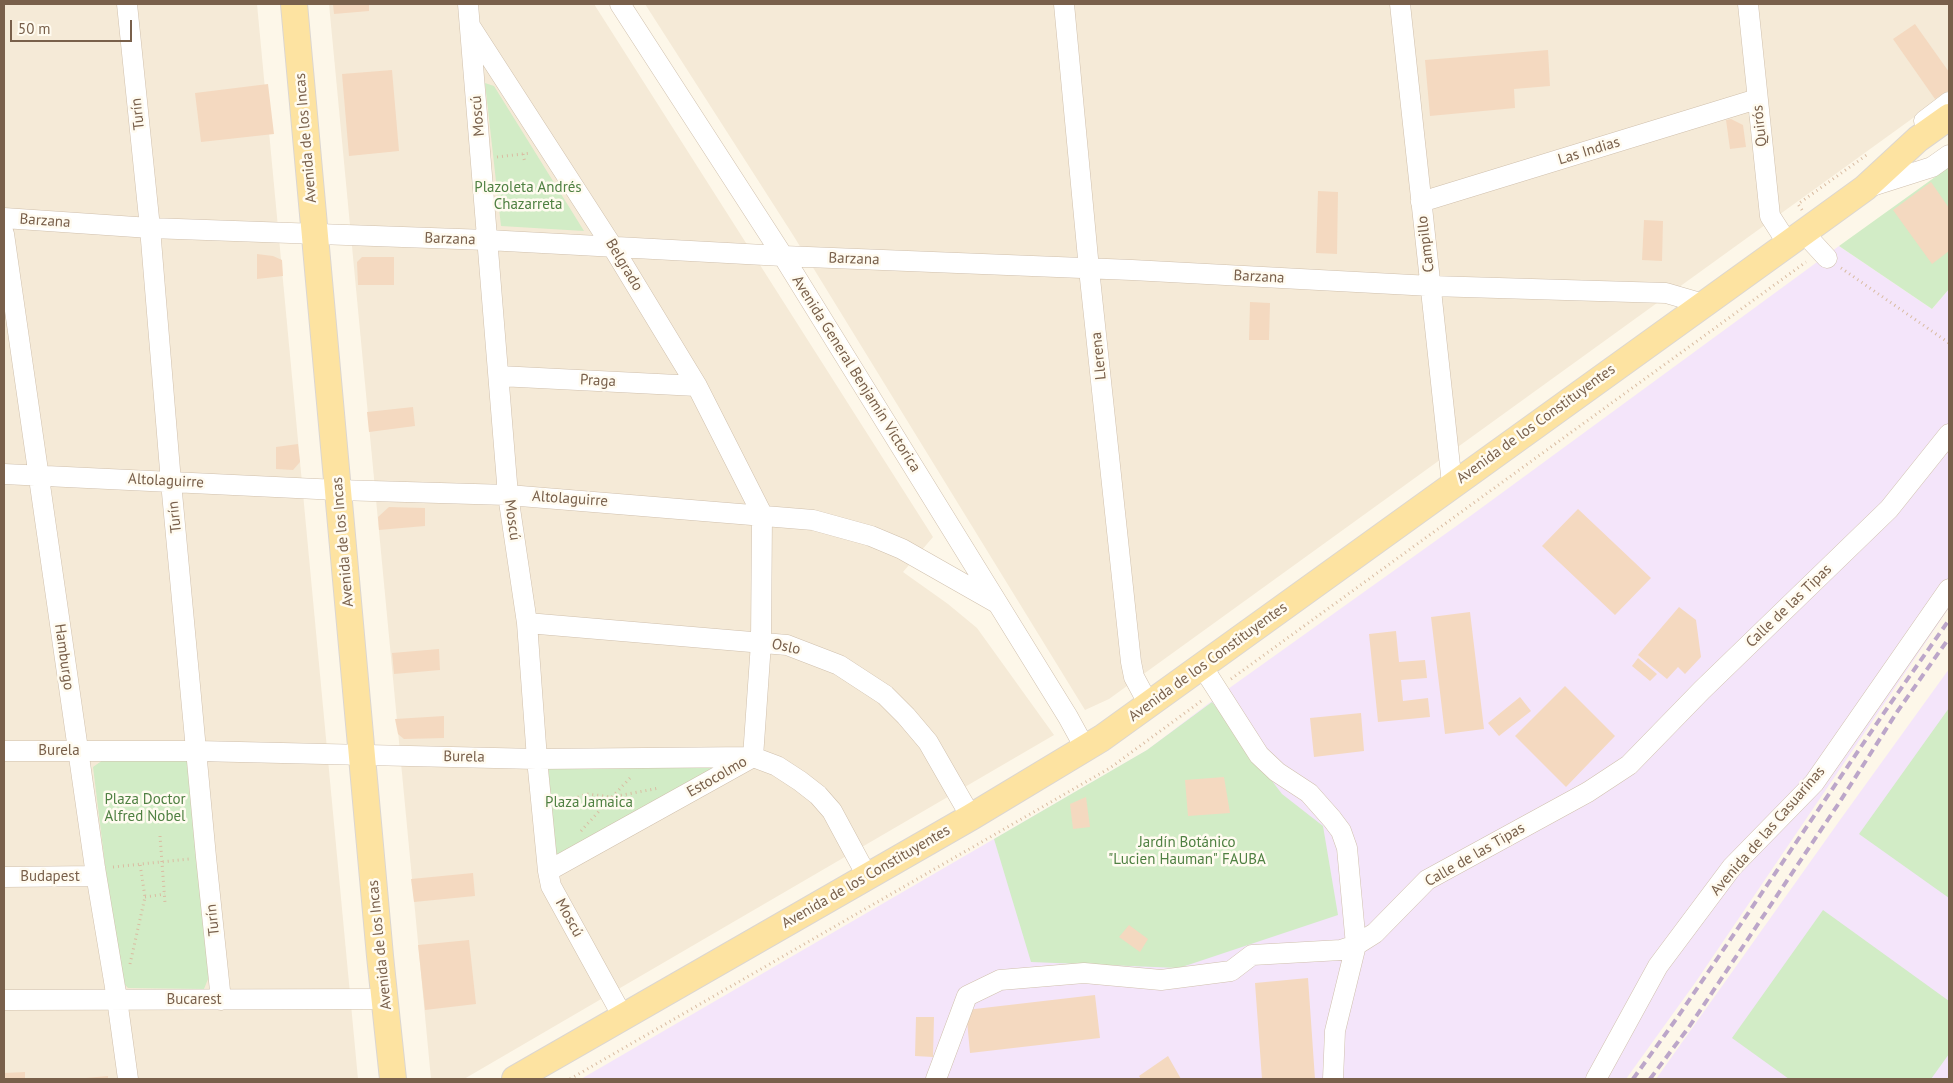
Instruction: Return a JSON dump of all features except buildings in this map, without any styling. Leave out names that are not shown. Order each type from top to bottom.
[{"type":"main road","name":"Avenida de los Incas","points":[[294,4],[380,956],[393,1079]]},
{"type":"main road","name":"Avenida de los Constituyentes","points":[[515,1079],[1086,748],[1865,188],[1918,140],[1949,117]]},
{"type":"main road","name":"Avenida de los Constituyentes","points":[[1865,188],[1924,155],[1949,138]]},
{"type":"street","name":"Turín","points":[[127,4],[150,228],[171,482],[221,1000]]},
{"type":"street","name":"Moscú","points":[[468,4],[508,495],[527,623],[541,811],[548,871],[551,886],[623,1017]]},
{"type":"street","name":"Avenida General Benjamín Victorica","points":[[620,4],[783,256],[1086,748]]},
{"type":"street","name":"Llerena","points":[[1064,4],[1089,269],[1132,662],[1134,677],[1148,705]]},
{"type":"street","name":"Campillo","points":[[1400,4],[1452,484]]},
{"type":"street","name":"Quirós","points":[[1748,4],[1770,216],[1796,238]]},
{"type":"street","name":"Belgrado","points":[[470,26],[612,246],[697,386],[762,514]]},
{"type":"street","name":"Las Indias","points":[[1421,202],[1757,99]]},
{"type":"street","name":"Avenida de los Constituyentes","points":[[1865,188],[1910,132],[1949,102]]},
{"type":"street","name":"Avenida de los Constituyentes","points":[[1865,188],[1932,167],[1949,155]]},
{"type":"street","name":"Barzana","points":[[4,218],[150,228],[487,240],[783,256],[1431,286],[1666,293],[1704,304]]},
{"type":"street","name":"Hamburgo","points":[[4,234],[95,872],[117,999],[128,1079]]},
{"type":"street","points":[[1796,238],[1827,258]]},
{"type":"street","name":"Praga","points":[[499,376],[697,386]]},
{"type":"street","name":"Calle de las Tipas","points":[[936,1079],[966,996],[1000,980],[1084,973],[1162,980],[1231,971],[1252,955],[1341,950],[1356,945],[1375,933],[1427,880],[1588,792],[1630,765],[1702,690],[1882,516],[1949,434]]},
{"type":"street","name":"Altolaguirre","points":[[4,474],[338,490],[508,495],[762,514],[813,520],[871,536],[902,549],[997,603]]},
{"type":"street","name":"Estocolmo","points":[[548,871],[753,757],[761,643],[762,514]]},
{"type":"street","name":"Avenida de las Casuarinas","points":[[1596,1079],[1658,966],[1732,867],[1814,783],[1949,589]]},
{"type":"street","name":"Oslo","points":[[527,623],[787,645],[813,654],[838,665],[884,695],[906,716],[928,742],[971,816]]},
{"type":"street","points":[[1202,666],[1259,755],[1277,772],[1309,793],[1341,831],[1347,848],[1356,945],[1349,966],[1335,1031],[1333,1079]]},
{"type":"street","name":"Burela","points":[[4,751],[197,751],[537,759],[753,757],[777,766],[800,780],[818,795],[832,811],[867,876]]},
{"type":"street","name":"Budapest","points":[[4,877],[95,872]]},
{"type":"street","name":"Bucarest","points":[[4,1000],[385,999]]},
{"type":"path","points":[[482,160],[550,150]]},
{"type":"path","points":[[523,154],[526,164]]},
{"type":"path","points":[[1827,258],[1949,343]]},
{"type":"path","points":[[541,811],[587,794],[612,797]]},
{"type":"path","points":[[160,836],[165,903]]},
{"type":"path","points":[[95,872],[140,864],[206,857]]},
{"type":"path","points":[[117,999],[128,972],[145,897],[140,864]]},
{"type":"path","points":[[145,897],[164,894]]},
{"type":"shaded area","points":[[4,4],[257,4],[358,1079],[4,1079]]},
{"type":"shaded area","points":[[329,4],[594,4],[933,537],[903,572],[948,604],[977,628],[1054,735],[464,1079],[431,1079]]},
{"type":"shaded area","points":[[645,4],[1949,4],[1949,92],[1109,699],[1085,710],[793,235]]},
{"type":"shaded area","points":[[1839,246],[1932,309],[1949,289],[1949,608],[1695,983],[1626,1079],[581,1079],[1147,750],[1221,694],[1469,517]]},
{"type":"shaded area","points":[[1949,669],[1949,1079],[1656,1079],[1840,820]]},
{"type":"green space","name":"Plazoleta Andrés Chazarreta","points":[[485,83],[494,86],[584,231],[501,226]]},
{"type":"green space","points":[[1949,167],[1949,289],[1932,309],[1839,246]]},
{"type":"green space","name":"Jardín Botánico \"Lucien Hauman\" FAUBA","points":[[1212,702],[1282,794],[1323,826],[1338,915],[1179,968],[1031,962],[994,839],[1147,750]]},
{"type":"green space","points":[[1949,708],[1949,898],[1859,834]]},
{"type":"green space","name":"Plaza Doctor Alfred Nobel","points":[[187,759],[210,974],[204,989],[128,988],[119,978],[93,767],[103,760]]},
{"type":"green space","name":"Plaza Jamaica","points":[[733,764],[556,863],[548,765]]},
{"type":"green space","points":[[1823,910],[1949,1001],[1949,1054],[1931,1079],[1789,1079],[1732,1038]]},
{"type":"railway","points":[[1633,1079],[1677,1018],[1949,620]]},
{"type":"railway","points":[[1650,1079],[1689,1027],[1839,803],[1897,712],[1949,638]]}]
